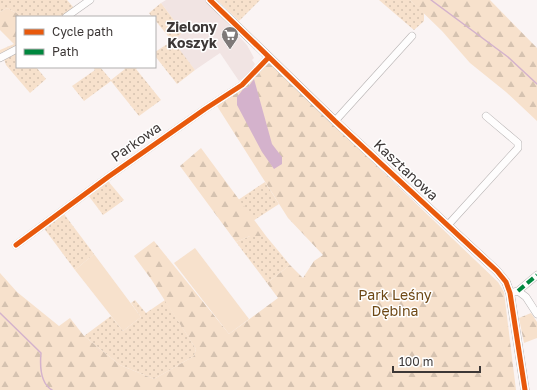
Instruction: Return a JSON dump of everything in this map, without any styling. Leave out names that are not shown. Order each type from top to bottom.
[{"type":"street","points":[[67,16],[90,0]]},
{"type":"street","name":"Kasztanowa","points":[[210,0],[268,58],[497,271],[506,282],[514,292],[525,390]]},
{"type":"street","points":[[336,121],[412,36]]},
{"type":"street","points":[[0,58],[16,50]]},
{"type":"street","name":"Parkowa","points":[[16,245],[114,172],[242,85],[268,58]]},
{"type":"street","points":[[448,225],[518,148],[518,143],[486,116]]},
{"type":"street","points":[[514,292],[537,275]]},
{"type":"street","points":[[514,292],[526,297],[537,314]]},
{"type":"shaded area","points":[[166,0],[205,0],[247,45],[254,58],[252,60],[255,64],[250,72],[239,81],[220,53],[195,70],[172,41],[183,32],[161,3]]},
{"type":"shaded area","points":[[254,79],[272,144],[282,157],[282,164],[274,169],[262,152],[237,105],[237,97]]},
{"type":"green space","points":[[0,0],[67,0],[74,8],[63,16],[22,16],[7,8],[0,12]]},
{"type":"green space","points":[[217,0],[260,0],[239,21]]},
{"type":"green space","points":[[379,0],[410,0],[424,13],[424,21],[414,30]]},
{"type":"green space","points":[[410,0],[490,0],[537,48],[537,121],[506,92],[470,63],[442,31]]},
{"type":"green space","points":[[161,3],[183,32],[173,41],[195,70],[177,84],[156,57],[156,51],[172,41],[156,21],[156,16],[151,16],[149,13]]},
{"type":"green space","points":[[7,8],[22,16],[16,16],[16,47],[0,55],[0,50],[14,44],[0,30],[0,12]]},
{"type":"green space","points":[[16,53],[16,68],[37,68],[46,79],[30,93],[6,65],[4,59]]},
{"type":"green space","name":"Park Leśny Dębina","points":[[269,63],[498,282],[504,292],[516,390],[0,390],[0,273],[17,292],[59,326],[70,318],[84,336],[120,365],[154,379],[194,356],[196,349],[151,279],[134,256],[154,241],[229,334],[278,298],[267,283],[290,265],[303,278],[314,261],[323,255],[288,218],[217,106]]},
{"type":"green space","points":[[94,68],[101,68],[111,80],[125,69],[124,68],[137,68],[136,69],[161,100],[139,116],[111,81],[84,101],[72,86],[95,70]]},
{"type":"green space","points":[[201,148],[266,236],[250,236],[236,242],[180,166]]},
{"type":"green space","points":[[108,181],[124,200],[103,215],[88,195]]},
{"type":"green space","points":[[265,182],[279,204],[253,221],[238,200]]},
{"type":"green space","points":[[64,214],[94,254],[75,270],[43,227]]},
{"type":"green space","points":[[250,236],[266,236],[290,265],[267,283],[236,242]]},
{"type":"green space","points":[[195,248],[249,319],[229,334],[174,263]]},
{"type":"green space","points":[[94,254],[141,317],[123,331],[75,270]]},
{"type":"green space","points":[[135,300],[146,313],[165,300],[196,349],[194,356],[154,379],[120,365],[84,336],[111,316],[123,331],[141,317],[131,303]]},
{"type":"green space","points":[[531,313],[537,322],[537,338],[524,343],[519,318]]},
{"type":"waterway","points":[[431,0],[508,57],[537,84]]},
{"type":"waterway","points":[[0,313],[41,353],[43,378],[45,383],[52,390]]},
{"type":"marked path","points":[[518,291],[537,275]]},
{"type":"cycle path","points":[[210,0],[335,121],[497,271],[506,282],[510,293],[525,390]]},
{"type":"cycle path","points":[[16,245],[108,177],[242,85],[268,58]]},
{"type":"place","name":"Zielony Koszyk","points":[[230,50]]}]
